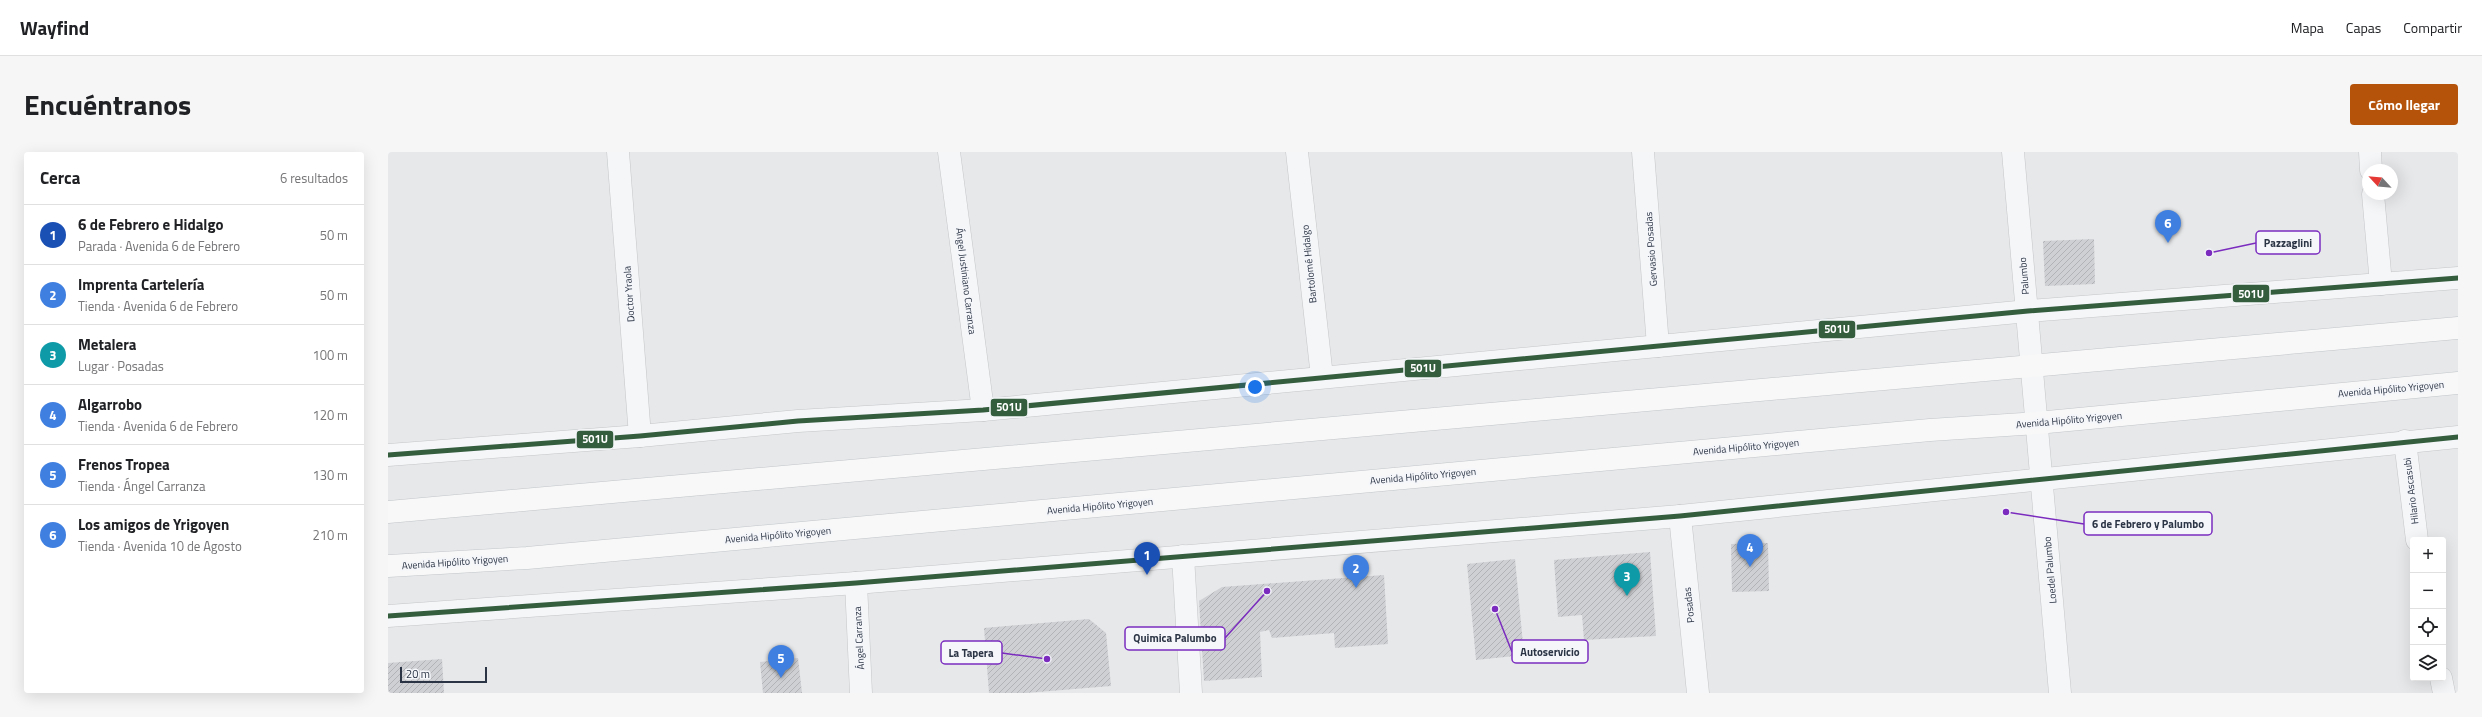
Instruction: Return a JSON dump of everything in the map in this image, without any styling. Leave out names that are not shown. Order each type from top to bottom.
[{"type":"main road","points":[[388,512],[2458,328]]},
{"type":"main road","name":"Avenida Hipólito Yrigoyen","points":[[388,566],[527,558],[1906,433],[2037,423],[2458,383]]},
{"type":"street","name":"Doctor Yraola","points":[[618,152],[640,436]]},
{"type":"street","name":"Ángel Justiniano Carranza","points":[[949,152],[983,410]]},
{"type":"street","name":"Bartolomé Hidalgo","points":[[1297,152],[1322,376]]},
{"type":"street","name":"Gervasio Posadas","points":[[1643,152],[1658,346]]},
{"type":"street","name":"Palumbo","points":[[2013,152],[2037,423]]},
{"type":"street","points":[[2370,152],[2371,164]]},
{"type":"street","points":[[2374,200],[2381,284]]},
{"type":"street","points":[[388,455],[640,436],[798,421],[983,410],[1322,376],[2028,311],[2458,278]]},
{"type":"street","name":"Loedel Palumbo","points":[[2037,423],[2060,693]]},
{"type":"street","points":[[388,616],[856,583],[1680,516],[2042,481],[2405,441],[2458,437]]},
{"type":"street","name":"Hilario Ascasubi","points":[[2405,441],[2418,537]]},
{"type":"street","name":"Posadas","points":[[1680,516],[1698,693]]},
{"type":"street","points":[[1183,556],[1191,693]]},
{"type":"street","name":"Ángel Carranza","points":[[856,583],[861,693]]},
{"type":"street","points":[[2442,681],[2444,693]]},
{"type":"building","points":[[2094,239],[2095,284],[2045,286],[2043,241]]},
{"type":"building","points":[[1768,543],[1769,591],[1732,592],[1731,544]]},
{"type":"building","points":[[1650,552],[1656,636],[1584,640],[1582,615],[1558,617],[1554,560]]},
{"type":"building","points":[[1515,559],[1524,655],[1476,660],[1467,564]]},
{"type":"building","points":[[1384,575],[1388,644],[1335,648],[1334,633],[1272,638],[1269,630],[1260,632],[1262,677],[1204,681],[1199,601],[1222,587]]},
{"type":"building","points":[[1089,619],[1106,633],[1111,686],[1026,693],[989,693],[984,628]]},
{"type":"building","points":[[798,658],[802,693],[763,693],[760,662]]},
{"type":"building","points":[[442,659],[444,693],[388,693],[388,663]]},
{"type":"transit line","name":"501U","points":[[388,455],[640,436],[798,421],[983,410],[2028,311],[2458,278]]},
{"type":"transit line","name":"501U","points":[[388,616],[856,583],[1680,516],[2458,437]]},
{"type":"place","name":"Los amigos de Yrigoyen","points":[[2168,243]]},
{"type":"place","name":"Pazzaglini","points":[[2209,253]]},
{"type":"place","name":"6 de Febrero y Palumbo","points":[[2006,512]]},
{"type":"place","name":"Algarrobo","points":[[1750,567]]},
{"type":"place","name":"6 de Febrero e Hidalgo","points":[[1147,575]]},
{"type":"place","name":"Imprenta Cartelería","points":[[1356,588]]},
{"type":"place","name":"Quimica Palumbo","points":[[1267,591]]},
{"type":"place","name":"Metalera","points":[[1627,596]]},
{"type":"place","name":"Autoservicio","points":[[1495,609]]},
{"type":"place","name":"La Tapera","points":[[1047,659]]},
{"type":"place","name":"Frenos Tropea","points":[[781,678]]}]
